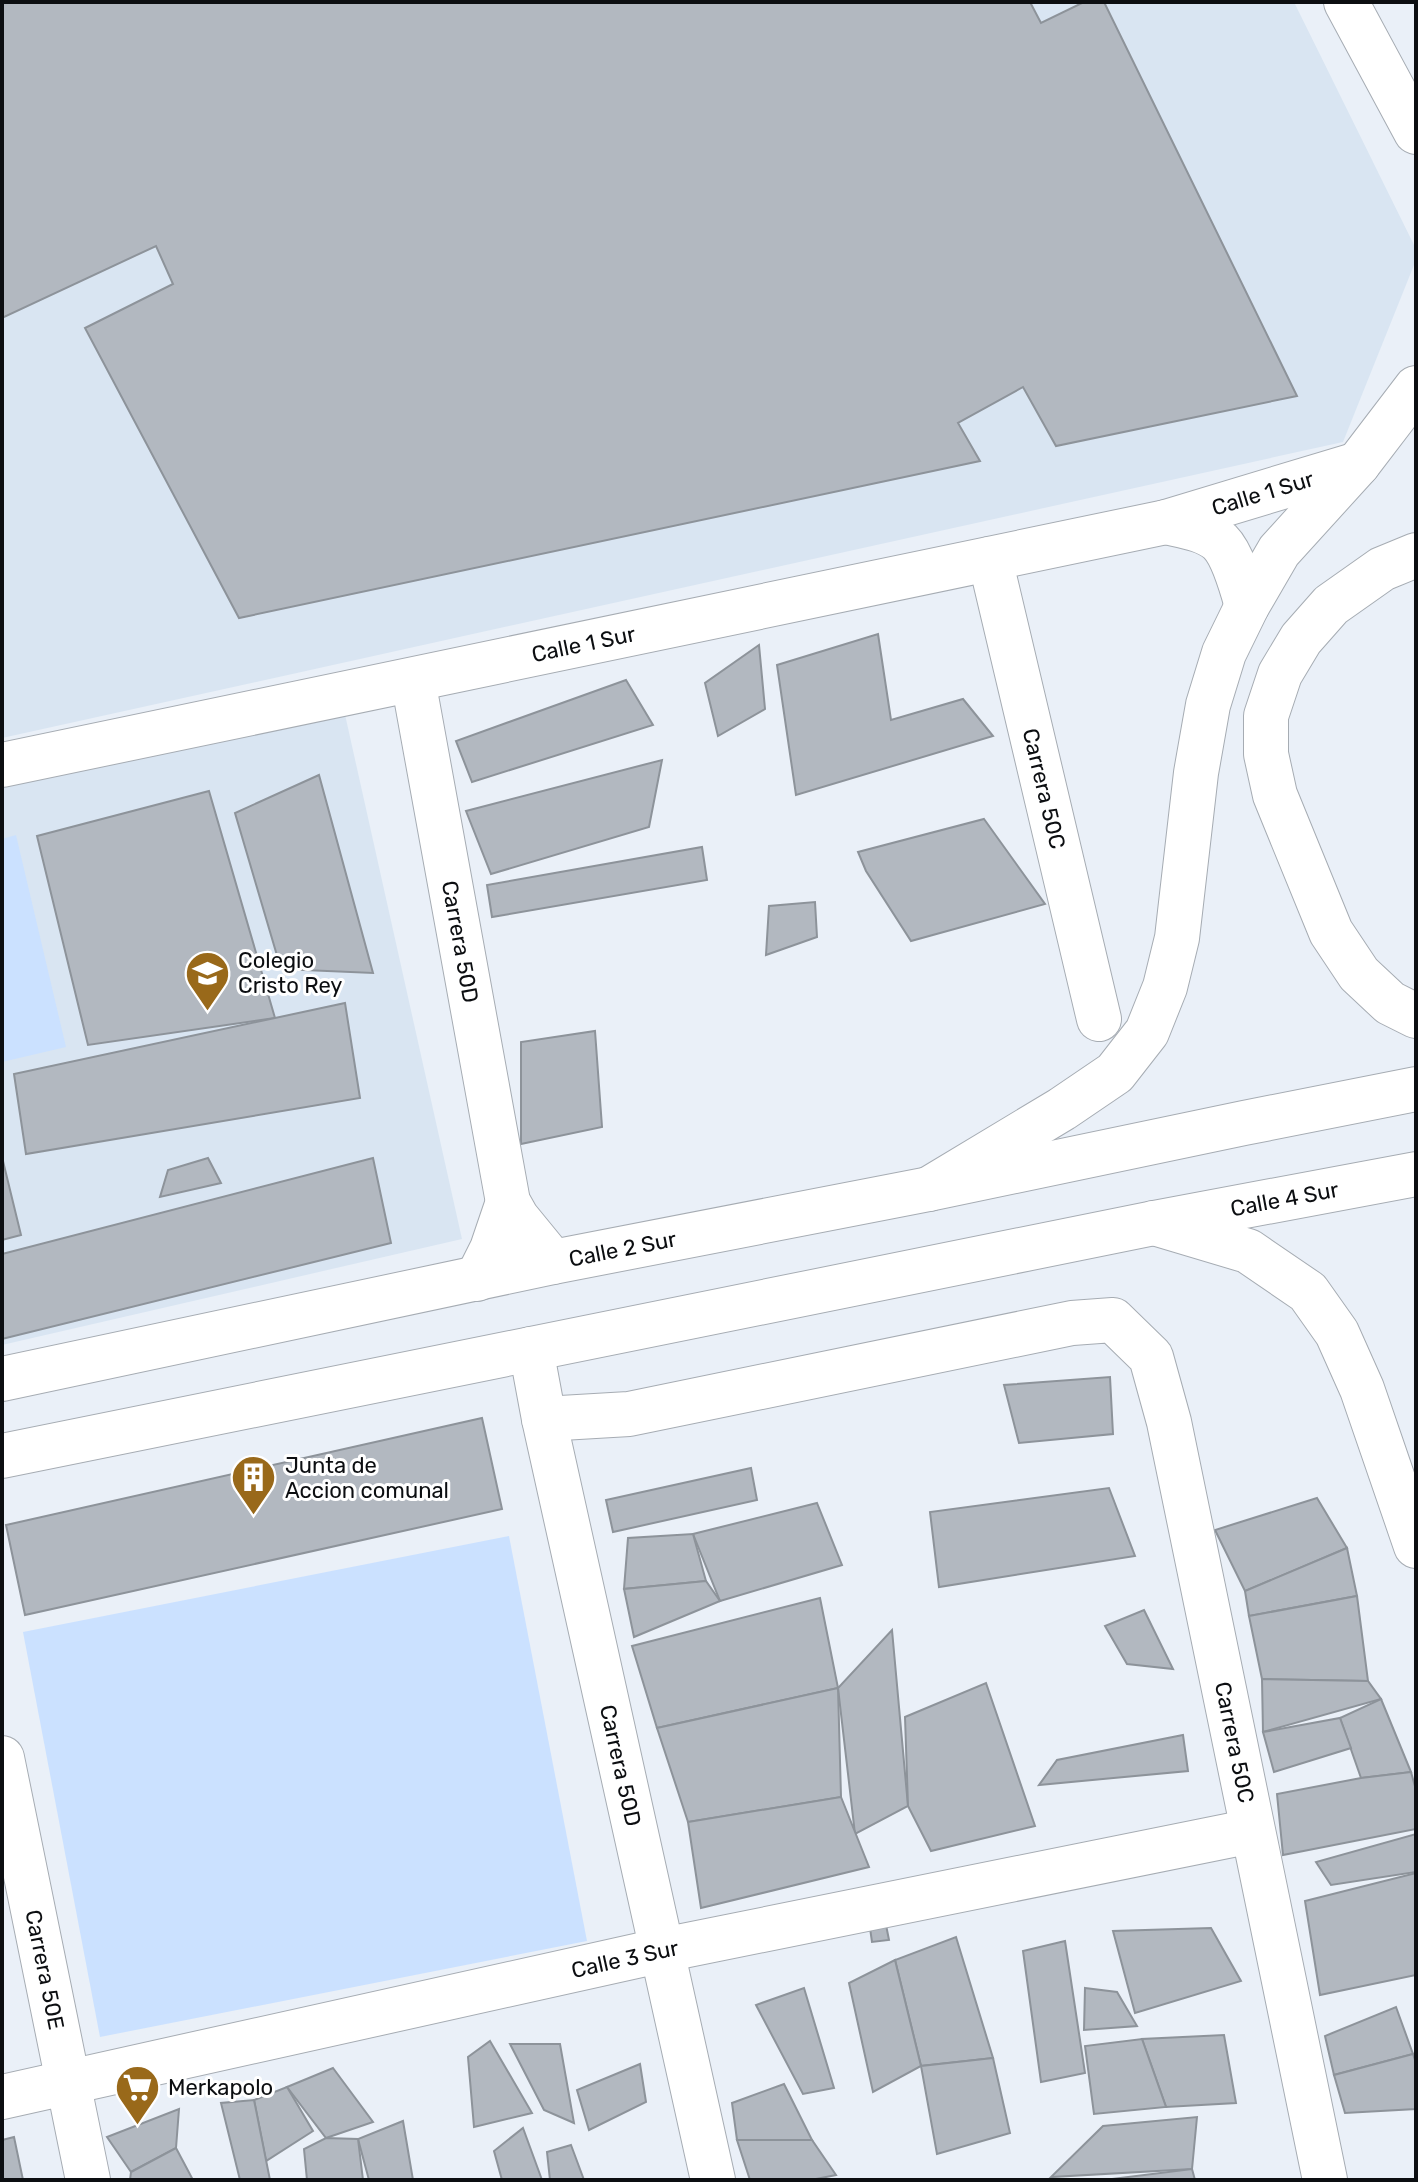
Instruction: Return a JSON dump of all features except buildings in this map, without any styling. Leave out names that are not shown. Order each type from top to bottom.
[{"type":"main road","points":[[1346,2],[1409,119],[1416,162]]},
{"type":"main road","points":[[929,1189],[1062,1109],[1115,1073],[1147,1032],[1165,987],[1177,938],[1196,773],[1208,705],[1224,653],[1279,551],[1358,464],[1416,388]]},
{"type":"main road","name":"Calle 1 Sur","points":[[2,765],[1166,522],[1358,464]]},
{"type":"main road","name":"Calle 1 Sur","points":[[1166,522],[1200,531],[1220,542],[1236,571],[1247,606]]},
{"type":"main road","points":[[1416,555],[1382,569],[1331,605],[1301,639],[1280,674],[1266,716],[1266,754],[1275,795],[1331,932],[1359,974],[1390,1003],[1416,1016]]},
{"type":"main road","name":"Carrera 50C","points":[[990,559],[1099,1019]]},
{"type":"main road","name":"Carrera 50D","points":[[413,680],[508,1202],[553,1262]]},
{"type":"main road","name":"Calle 2 Sur","points":[[2,1379],[553,1262],[1416,1089]]},
{"type":"main road","name":"Calle 4 Sur","points":[[1174,1225],[1416,1174]]},
{"type":"main road","name":"Carrera 50D","points":[[477,1279],[492,1249],[508,1202]]},
{"type":"main road","points":[[2,1456],[531,1349],[1174,1225],[1248,1251],[1308,1292],[1337,1333],[1362,1389],[1416,1546]]},
{"type":"main road","name":"Carrera 50C","points":[[544,1419],[629,1414],[1072,1323],[1113,1320],[1151,1357],[1172,1437],[1325,2180]]},
{"type":"main road","name":"Carrera 50D","points":[[531,1349],[713,2180]]},
{"type":"main road","name":"Carrera 50E","points":[[2,1758],[88,2180]]},
{"type":"main road","name":"Calle 3 Sur","points":[[2,2097],[663,1950],[1252,1831]]},
{"type":"shaded area","points":[[2,2],[1294,2],[1416,249],[1416,260],[1343,442],[2,738]]},
{"type":"shaded area","name":"Colegio Cristo Rey","points":[[344,710],[462,1239],[2,1345],[2,784]]},
{"type":"shaded area","points":[[16,835],[66,1047],[2,1062],[2,839]]},
{"type":"shaded area","points":[[509,1536],[587,1941],[100,2037],[23,1632]]},
{"type":"place","name":"Colegio Cristo Rey","points":[[207,1012]]},
{"type":"place","name":"Junta de Accion comunal","points":[[254,1517]]},
{"type":"place","name":"Merkapolo","points":[[137,2126]]}]
